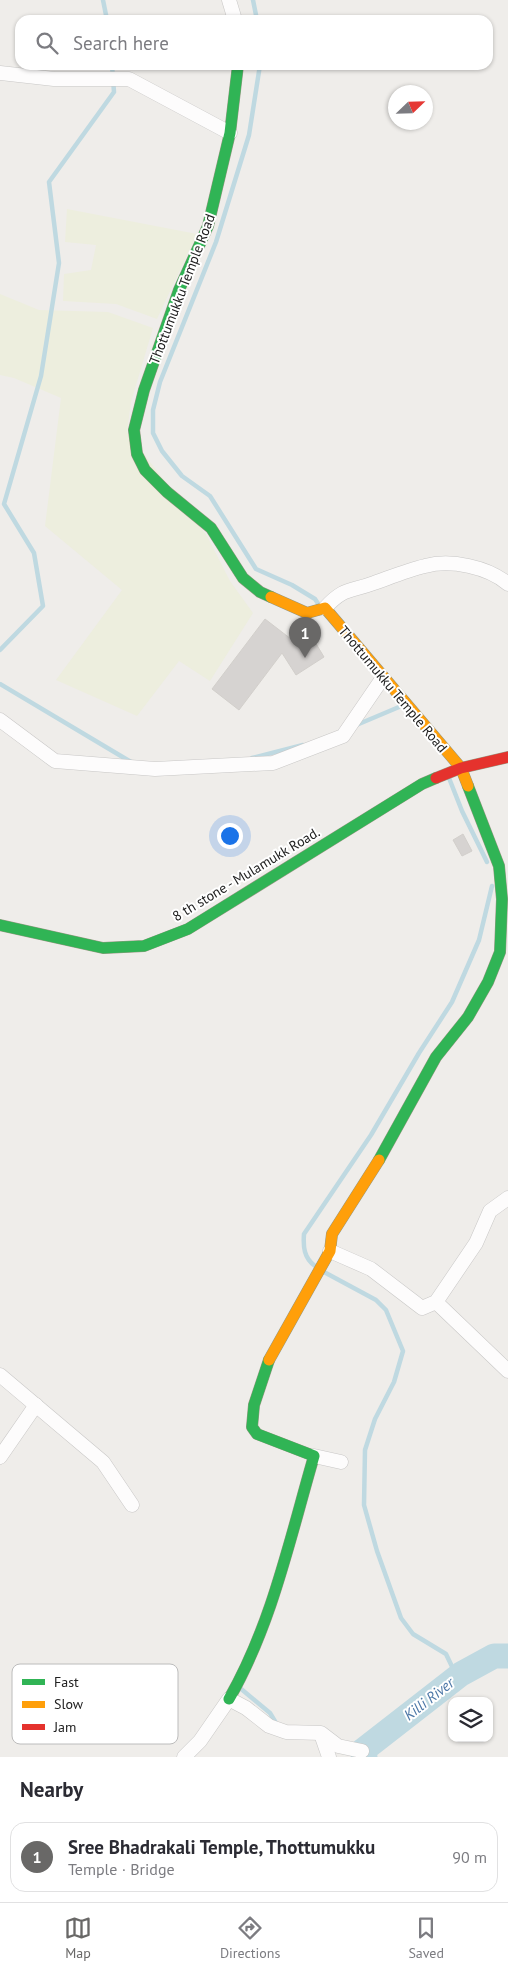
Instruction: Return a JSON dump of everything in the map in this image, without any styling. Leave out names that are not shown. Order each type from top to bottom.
[{"type":"street","points":[[229,0],[234,15]]},
{"type":"street","name":"Thottumukku Temple Road","points":[[237,70],[230,133],[208,226],[179,290],[144,390],[134,430],[137,454],[146,470],[167,492],[211,528],[243,578],[260,592],[307,614],[325,608],[458,769]]},
{"type":"street","points":[[0,73],[54,80],[129,79],[230,133]]},
{"type":"street","points":[[325,608],[343,591],[370,585],[426,565],[448,564],[486,570],[508,584]]},
{"type":"street","points":[[0,720],[55,761],[155,769],[273,763],[343,736],[382,679]]},
{"type":"street","name":"8 th stone - Mulamukk Road.","points":[[0,925],[103,948],[144,946],[188,929],[422,784],[458,769],[508,757]]},
{"type":"street","points":[[341,1462],[314,1456],[257,1434],[252,1427],[252,1419],[260,1384],[275,1349],[325,1260],[332,1234],[374,1169],[409,1102],[436,1057],[468,1017],[488,982],[500,952],[502,899],[498,866],[458,769]]},
{"type":"street","points":[[325,1260],[371,1269],[422,1308],[436,1302],[476,1243],[490,1211],[508,1198]]},
{"type":"street","points":[[436,1302],[508,1371]]},
{"type":"street","points":[[0,1375],[104,1462],[132,1505]]},
{"type":"street","points":[[0,1457],[36,1404]]},
{"type":"street","points":[[184,1757],[200,1741],[249,1664],[264,1627],[314,1456]]},
{"type":"street","points":[[228,1699],[246,1708],[269,1726],[286,1732],[321,1733],[338,1746],[362,1751]]},
{"type":"street","points":[[321,1733],[329,1757]]},
{"type":"green space","points":[[67,209],[197,234],[157,319],[116,304],[63,301],[64,274],[91,270],[96,245],[65,242]]},
{"type":"green space","points":[[0,294],[39,310],[108,312],[153,328],[131,402],[127,432],[207,536],[230,581],[253,613],[210,681],[179,661],[137,716],[56,680],[122,590],[45,526],[61,398],[14,378],[0,375]]},
{"type":"building","points":[[265,619],[304,649],[315,642],[324,657],[296,675],[282,653],[239,710],[212,689]]},
{"type":"building","points":[[463,834],[472,851],[462,856],[453,840]]},
{"type":"waterway","points":[[103,0],[106,15]]},
{"type":"waterway","points":[[253,0],[256,15]]},
{"type":"waterway","points":[[0,650],[43,606],[34,553],[4,504],[41,376],[59,263],[49,182],[114,92],[112,70]]},
{"type":"waterway","points":[[259,70],[249,135],[216,242],[160,382],[153,410],[153,433],[162,451],[182,476],[210,496],[256,569],[292,585],[315,599],[319,605]]},
{"type":"waterway","points":[[0,684],[131,762]]},
{"type":"waterway","points":[[354,726],[399,707]]},
{"type":"waterway","points":[[252,758],[303,745]]},
{"type":"waterway","points":[[449,778],[462,811],[487,862]]},
{"type":"waterway","points":[[315,1266],[308,1259],[305,1252],[304,1234],[371,1135],[419,1053],[452,1002],[479,940],[492,886]]},
{"type":"waterway","points":[[324,1272],[376,1300],[386,1310],[403,1351],[394,1382],[375,1419],[365,1450],[364,1505],[377,1551],[401,1618],[413,1634],[446,1654],[457,1677]]},
{"type":"waterway","name":"Killi River","points":[[365,1757],[362,1751],[461,1674],[494,1656],[508,1656]]},
{"type":"waterway","points":[[240,1688],[270,1713],[276,1723]]},
{"type":"traffic: fast","points":[[237,70],[230,133],[208,226],[179,290],[144,390],[134,430],[137,454],[145,470],[167,492],[211,528],[243,578],[260,592],[271,597]]},
{"type":"traffic: fast","points":[[0,925],[103,948],[144,946],[188,929],[422,784],[436,778]]},
{"type":"traffic: fast","points":[[379,1160],[436,1057],[468,1017],[488,982],[500,952],[502,899],[499,866],[468,786]]},
{"type":"traffic: fast","points":[[229,1699],[257,1641],[279,1580],[314,1456],[257,1434],[252,1427],[254,1405],[269,1360]]},
{"type":"traffic: slow","points":[[271,597],[307,613],[325,608],[461,768],[468,786]]},
{"type":"traffic: slow","points":[[269,1360],[330,1251],[332,1234],[379,1160]]},
{"type":"traffic: jam","points":[[436,778],[461,768],[508,757]]},
{"type":"place","name":"Sree Bhadrakali Temple, Thottumukku","points":[[305,658]]}]
